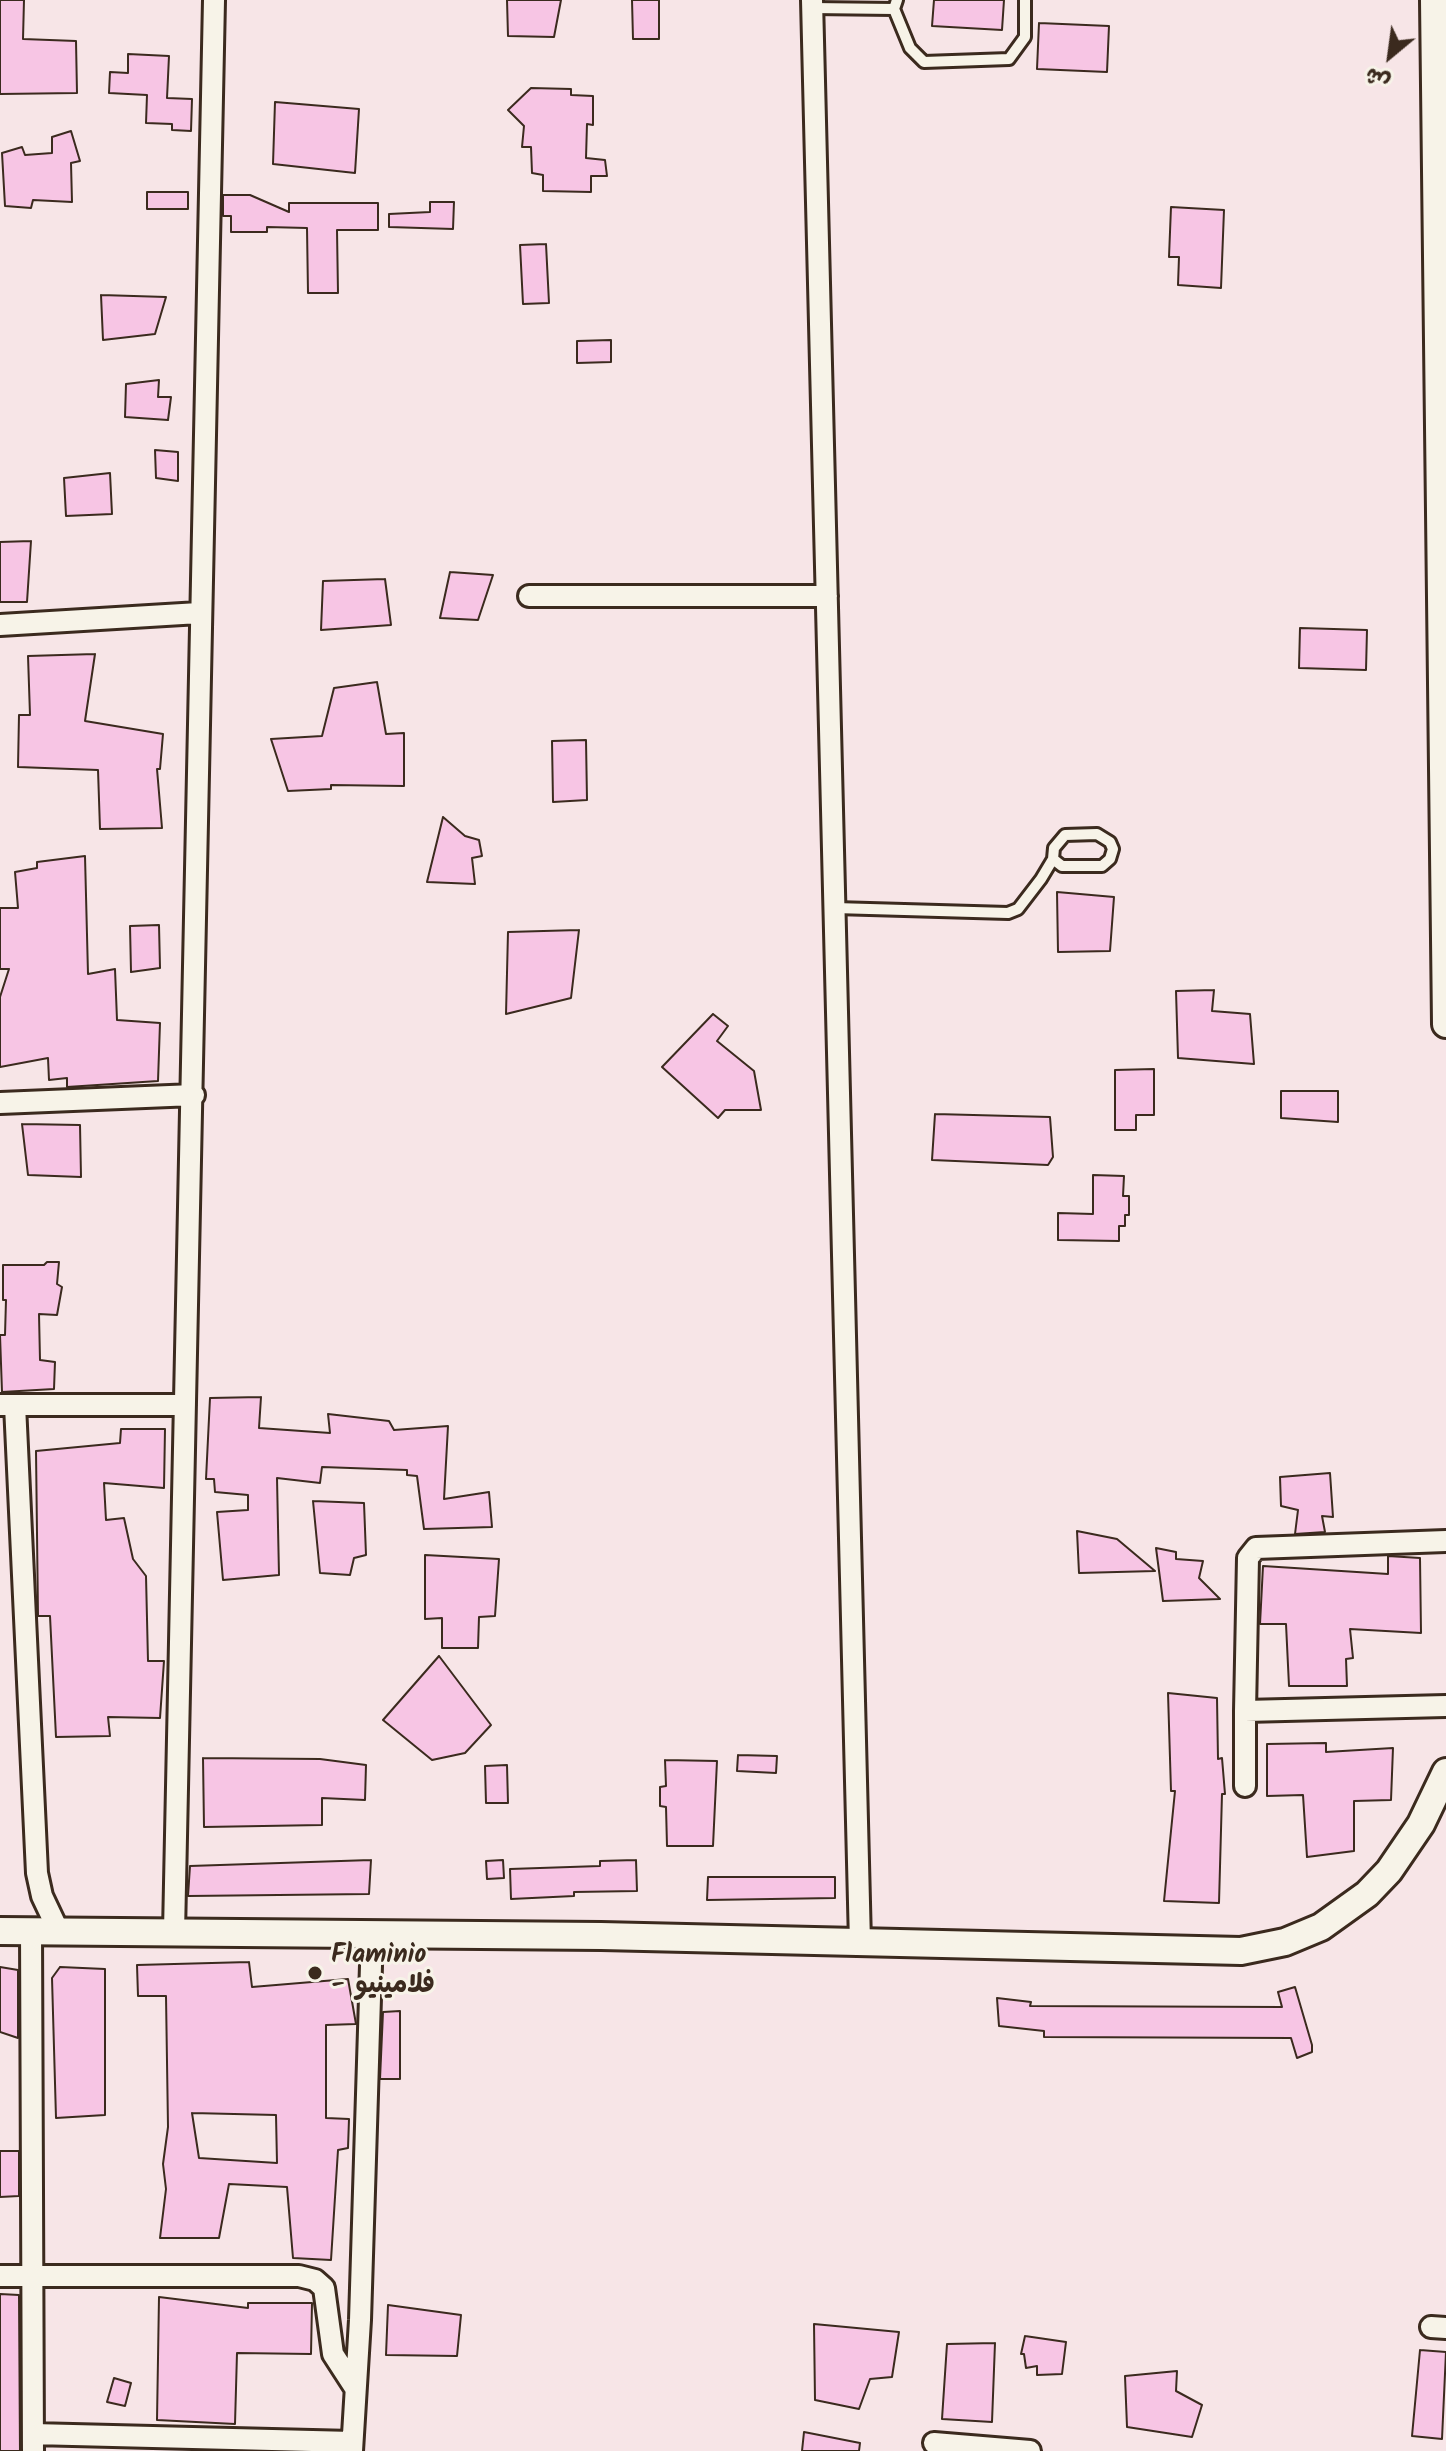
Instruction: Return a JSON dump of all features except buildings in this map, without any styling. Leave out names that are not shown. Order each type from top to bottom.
[{"type":"street","points":[[174,1932],[194,1095],[199,613],[214,0]]},
{"type":"street","points":[[1434,0],[1442,293],[1446,1024]]},
{"type":"street","points":[[812,4],[860,1942]]},
{"type":"street","points":[[529,596],[827,596]]},
{"type":"street","points":[[0,625],[199,613]]},
{"type":"street","points":[[0,1103],[194,1095]]},
{"type":"street","points":[[59,1932],[42,1896],[37,1873],[8,1405],[185,1405]]},
{"type":"street","points":[[1245,1786],[1248,1558],[1256,1548],[1446,1541]]},
{"type":"street","points":[[1245,1711],[1446,1706]]},
{"type":"street","points":[[0,1931],[372,1933],[860,1942],[1181,1952],[1259,1949],[1321,1927],[1367,1894],[1439,1805],[1446,1772]]},
{"type":"street","points":[[31,1930],[30,2112],[35,2276],[33,2442],[352,2446],[372,1933]]},
{"type":"street","points":[[0,2276],[299,2276],[315,2280],[324,2288],[333,2354],[355,2388]]},
{"type":"street","points":[[934,2443],[1030,2451]]},
{"type":"lane","points":[[812,4],[895,5],[910,48],[924,62],[1009,59],[1025,37],[1025,0]]},
{"type":"lane","points":[[835,908],[1008,913],[1018,909],[1053,859],[1054,848],[1065,835],[1097,834],[1110,842],[1113,849],[1110,859],[1102,866],[1062,866],[1053,859]]},
{"type":"place","name":"Flaminio - فلامينيو","points":[[315,1973]]}]
